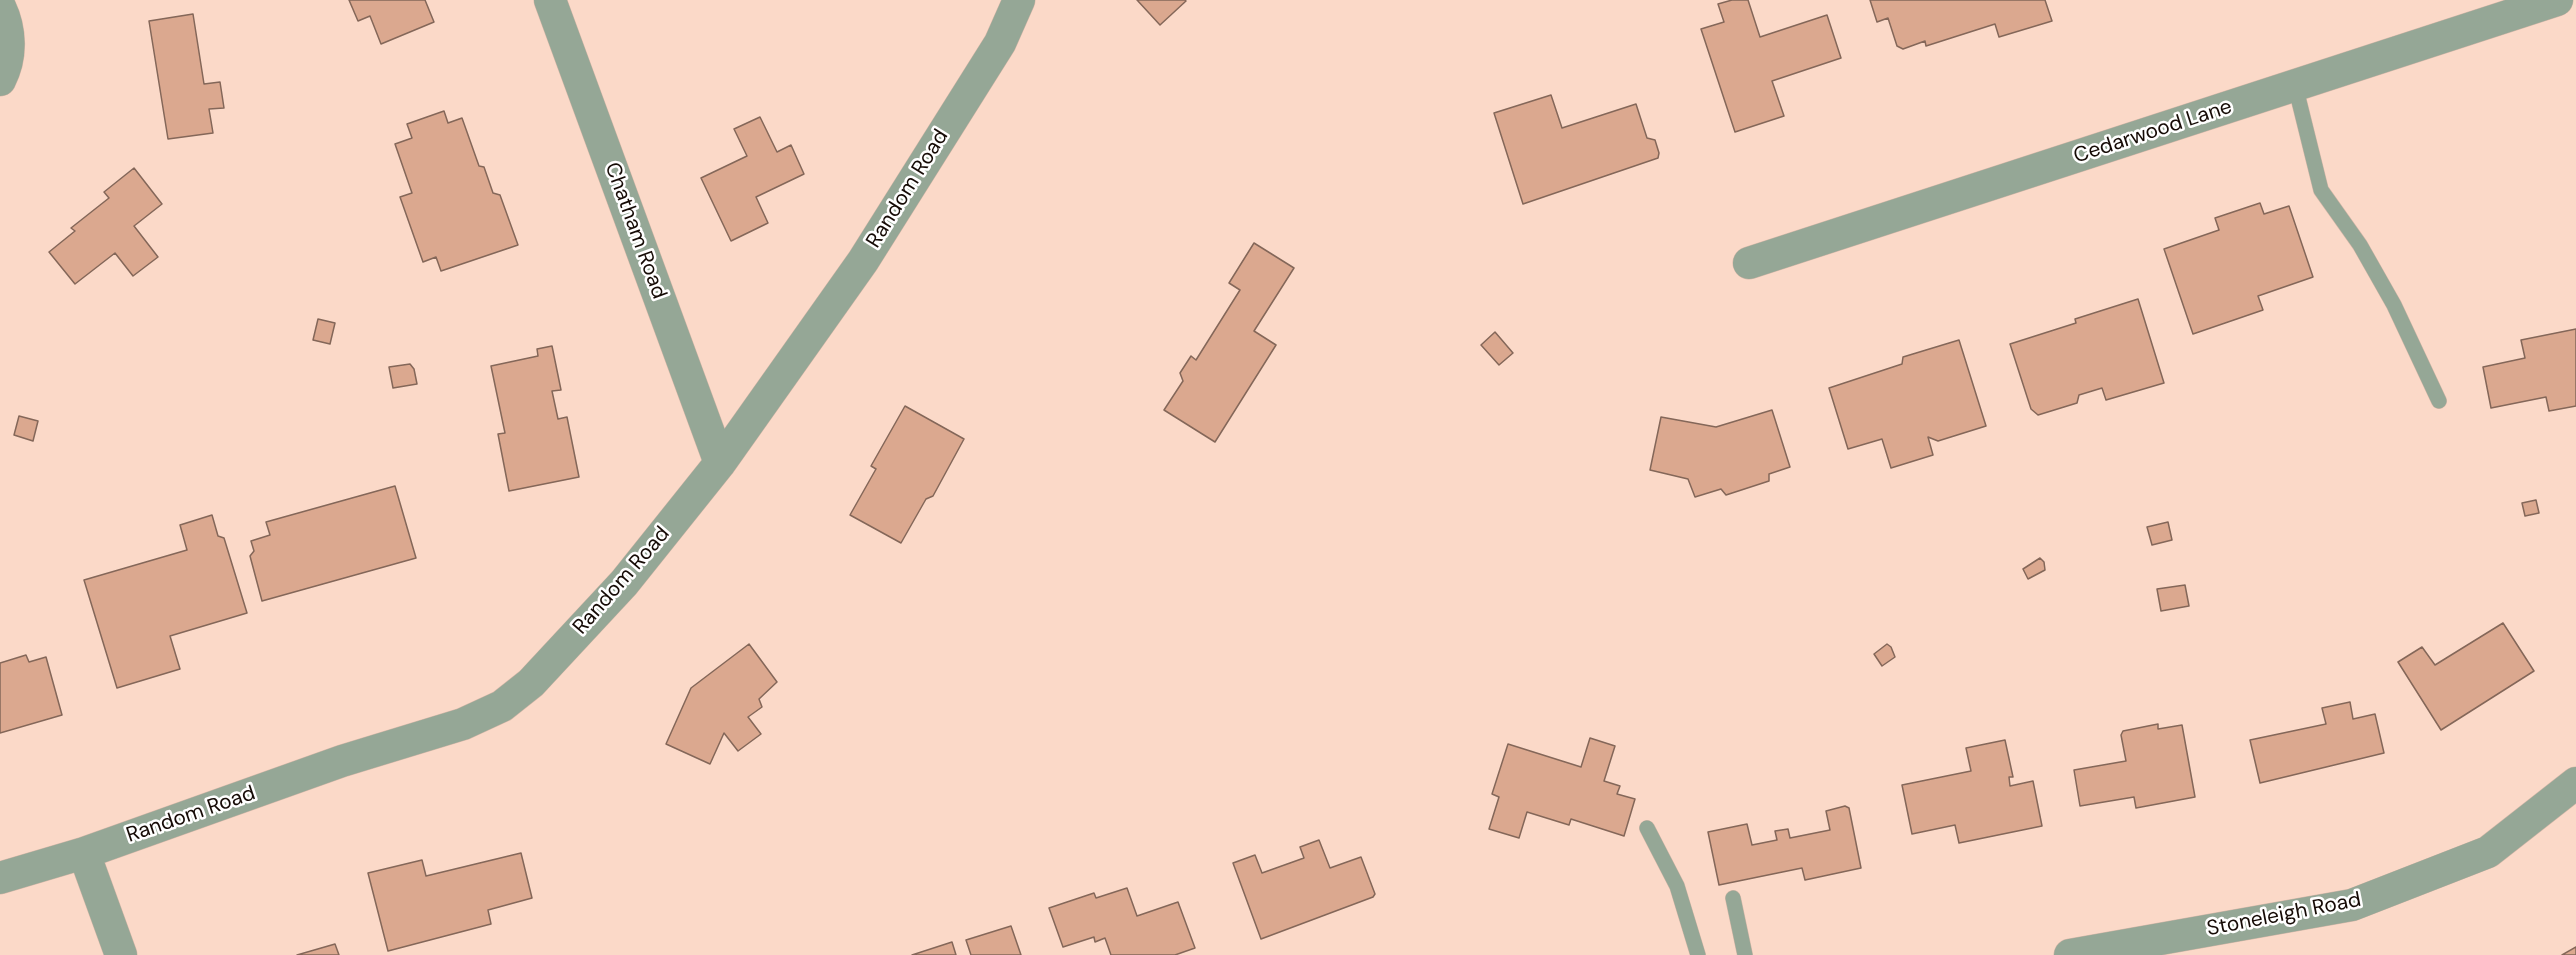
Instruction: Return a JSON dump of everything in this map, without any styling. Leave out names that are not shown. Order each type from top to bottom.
[{"type":"street","name":"Chatham Road","points":[[550,0],[720,463]]},
{"type":"street","name":"Random Road","points":[[0,878],[84,853],[342,761],[463,724],[502,706],[531,683],[624,583],[720,463],[863,261],[1000,43],[1019,0]]},
{"type":"street","name":"Cedarwood Lane","points":[[1749,264],[2557,0]]},
{"type":"street","points":[[0,7],[8,31],[9,51],[0,80]]},
{"type":"street","name":"Stoneleigh Road","points":[[2070,955],[2352,904],[2488,852],[2576,783]]},
{"type":"street","points":[[84,853],[121,955]]},
{"type":"lane","points":[[2295,86],[2321,190],[2360,245],[2394,305],[2439,401]]},
{"type":"lane","points":[[1647,828],[1677,886],[1698,955]]},
{"type":"lane","points":[[1733,898],[1745,955]]},
{"type":"building","points":[[349,0],[425,0],[434,22],[381,44],[370,16],[358,21]]},
{"type":"building","points":[[1137,0],[1185,0],[1186,1],[1160,25]]},
{"type":"building","points":[[1732,0],[1748,0],[1760,37],[1827,15],[1841,58],[1772,81],[1784,116],[1735,132],[1701,29],[1724,22],[1718,4]]},
{"type":"building","points":[[1870,0],[2045,0],[2052,21],[1999,37],[1995,24],[1926,46],[1925,41],[1903,49],[1897,46],[1888,18],[1877,22]]},
{"type":"building","points":[[193,14],[204,84],[220,82],[224,108],[209,109],[213,133],[168,139],[149,21]]},
{"type":"building","points":[[1551,95],[1562,128],[1636,104],[1647,138],[1655,140],[1659,153],[1658,158],[1523,204],[1494,113]]},
{"type":"building","points":[[444,111],[448,123],[462,118],[479,166],[484,167],[493,193],[500,195],[518,245],[441,271],[436,257],[423,262],[400,197],[412,193],[395,144],[412,138],[407,124]]},
{"type":"building","points":[[760,117],[777,152],[791,145],[804,174],[756,197],[768,223],[731,241],[701,178],[747,156],[734,129]]},
{"type":"building","points":[[134,168],[162,204],[134,226],[158,257],[133,276],[115,253],[75,284],[49,252],[75,231],[71,228],[109,198],[104,192]]},
{"type":"building","points":[[2260,203],[2264,214],[2289,206],[2313,277],[2258,296],[2263,310],[2193,334],[2164,249],[2219,230],[2215,218]]},
{"type":"building","points":[[1254,243],[1294,268],[1254,331],[1276,345],[1215,442],[1164,410],[1183,381],[1180,373],[1191,356],[1196,360],[1240,290],[1229,283]]},
{"type":"building","points":[[2138,299],[2164,383],[2106,400],[2102,388],[2079,395],[2077,403],[2038,415],[2031,409],[2010,344],[2076,323],[2075,319]]},
{"type":"building","points":[[318,319],[335,323],[330,344],[313,340]]},
{"type":"building","points":[[2576,329],[2576,406],[2549,411],[2546,397],[2491,408],[2483,367],[2525,358],[2521,340]]},
{"type":"building","points":[[1495,332],[1513,353],[1499,365],[1481,345]]},
{"type":"building","points":[[1959,340],[1986,426],[1938,441],[1928,437],[1933,455],[1891,468],[1882,439],[1848,449],[1829,388],[1902,364],[1903,357]]},
{"type":"building","points":[[552,346],[561,390],[552,391],[558,419],[567,417],[579,477],[509,491],[498,434],[505,433],[491,366],[538,356],[537,349]]},
{"type":"building","points":[[410,364],[414,369],[417,384],[393,388],[389,367]]},
{"type":"building","points":[[905,406],[964,439],[933,496],[926,499],[901,543],[850,515],[876,469],[871,466]]},
{"type":"building","points":[[1772,410],[1790,467],[1769,474],[1769,481],[1726,495],[1721,489],[1695,497],[1688,479],[1650,470],[1661,417],[1716,427]]},
{"type":"building","points":[[19,416],[38,421],[33,441],[14,435]]},
{"type":"building","points":[[395,486],[416,558],[262,601],[250,556],[254,551],[251,541],[270,535],[266,522]]},
{"type":"building","points":[[2536,500],[2539,513],[2525,516],[2522,503]]},
{"type":"building","points":[[212,515],[218,536],[224,538],[247,613],[170,636],[180,669],[117,688],[84,580],[187,550],[180,525]]},
{"type":"building","points":[[2168,522],[2172,540],[2152,545],[2147,527]]},
{"type":"building","points":[[2040,558],[2044,562],[2045,570],[2028,579],[2023,569]]},
{"type":"building","points":[[2185,585],[2189,606],[2161,611],[2157,589]]},
{"type":"building","points":[[2503,623],[2534,671],[2441,730],[2398,662],[2422,647],[2435,665]]},
{"type":"building","points":[[749,644],[777,682],[759,699],[762,707],[748,717],[761,734],[738,751],[724,733],[710,764],[666,744],[691,688]]},
{"type":"building","points":[[1887,644],[1891,647],[1895,657],[1882,666],[1874,654]]},
{"type":"building","points":[[26,655],[29,662],[46,657],[62,715],[0,733],[0,663]]},
{"type":"building","points":[[2350,702],[2353,719],[2375,714],[2384,753],[2260,783],[2250,740],[2326,724],[2322,708]]},
{"type":"building","points":[[2158,724],[2158,729],[2182,725],[2195,797],[2136,808],[2134,797],[2080,806],[2074,770],[2126,761],[2121,735],[2123,731]]},
{"type":"building","points":[[1590,738],[1615,746],[1604,781],[1620,786],[1617,794],[1635,799],[1624,836],[1571,819],[1569,825],[1527,812],[1519,838],[1489,829],[1499,797],[1492,794],[1508,744],[1581,767]]},
{"type":"building","points":[[2005,740],[2013,777],[2009,777],[2010,786],[2033,781],[2042,826],[1959,843],[1955,825],[1912,834],[1902,785],[1971,771],[1966,748]]},
{"type":"building","points":[[1845,806],[1849,808],[1861,868],[1805,880],[1802,868],[1719,885],[1708,832],[1747,824],[1752,845],[1777,840],[1775,831],[1788,829],[1790,838],[1830,830],[1826,811]]},
{"type":"building","points":[[1319,840],[1330,868],[1361,857],[1375,894],[1373,897],[1261,939],[1233,863],[1255,855],[1262,873],[1304,858],[1300,847]]},
{"type":"building","points":[[521,853],[532,898],[488,910],[491,924],[388,951],[368,873],[422,860],[426,876]]},
{"type":"building","points":[[1127,888],[1137,916],[1178,902],[1195,948],[1175,955],[1111,955],[1105,938],[1095,942],[1094,937],[1063,947],[1049,908],[1094,893],[1096,898]]},
{"type":"building","points":[[1011,926],[1021,955],[971,955],[966,940]]},
{"type":"building","points":[[952,942],[956,955],[912,955]]},
{"type":"building","points":[[335,944],[339,955],[297,955]]},
{"type":"building","points":[[2576,947],[2576,955],[2562,955]]}]
